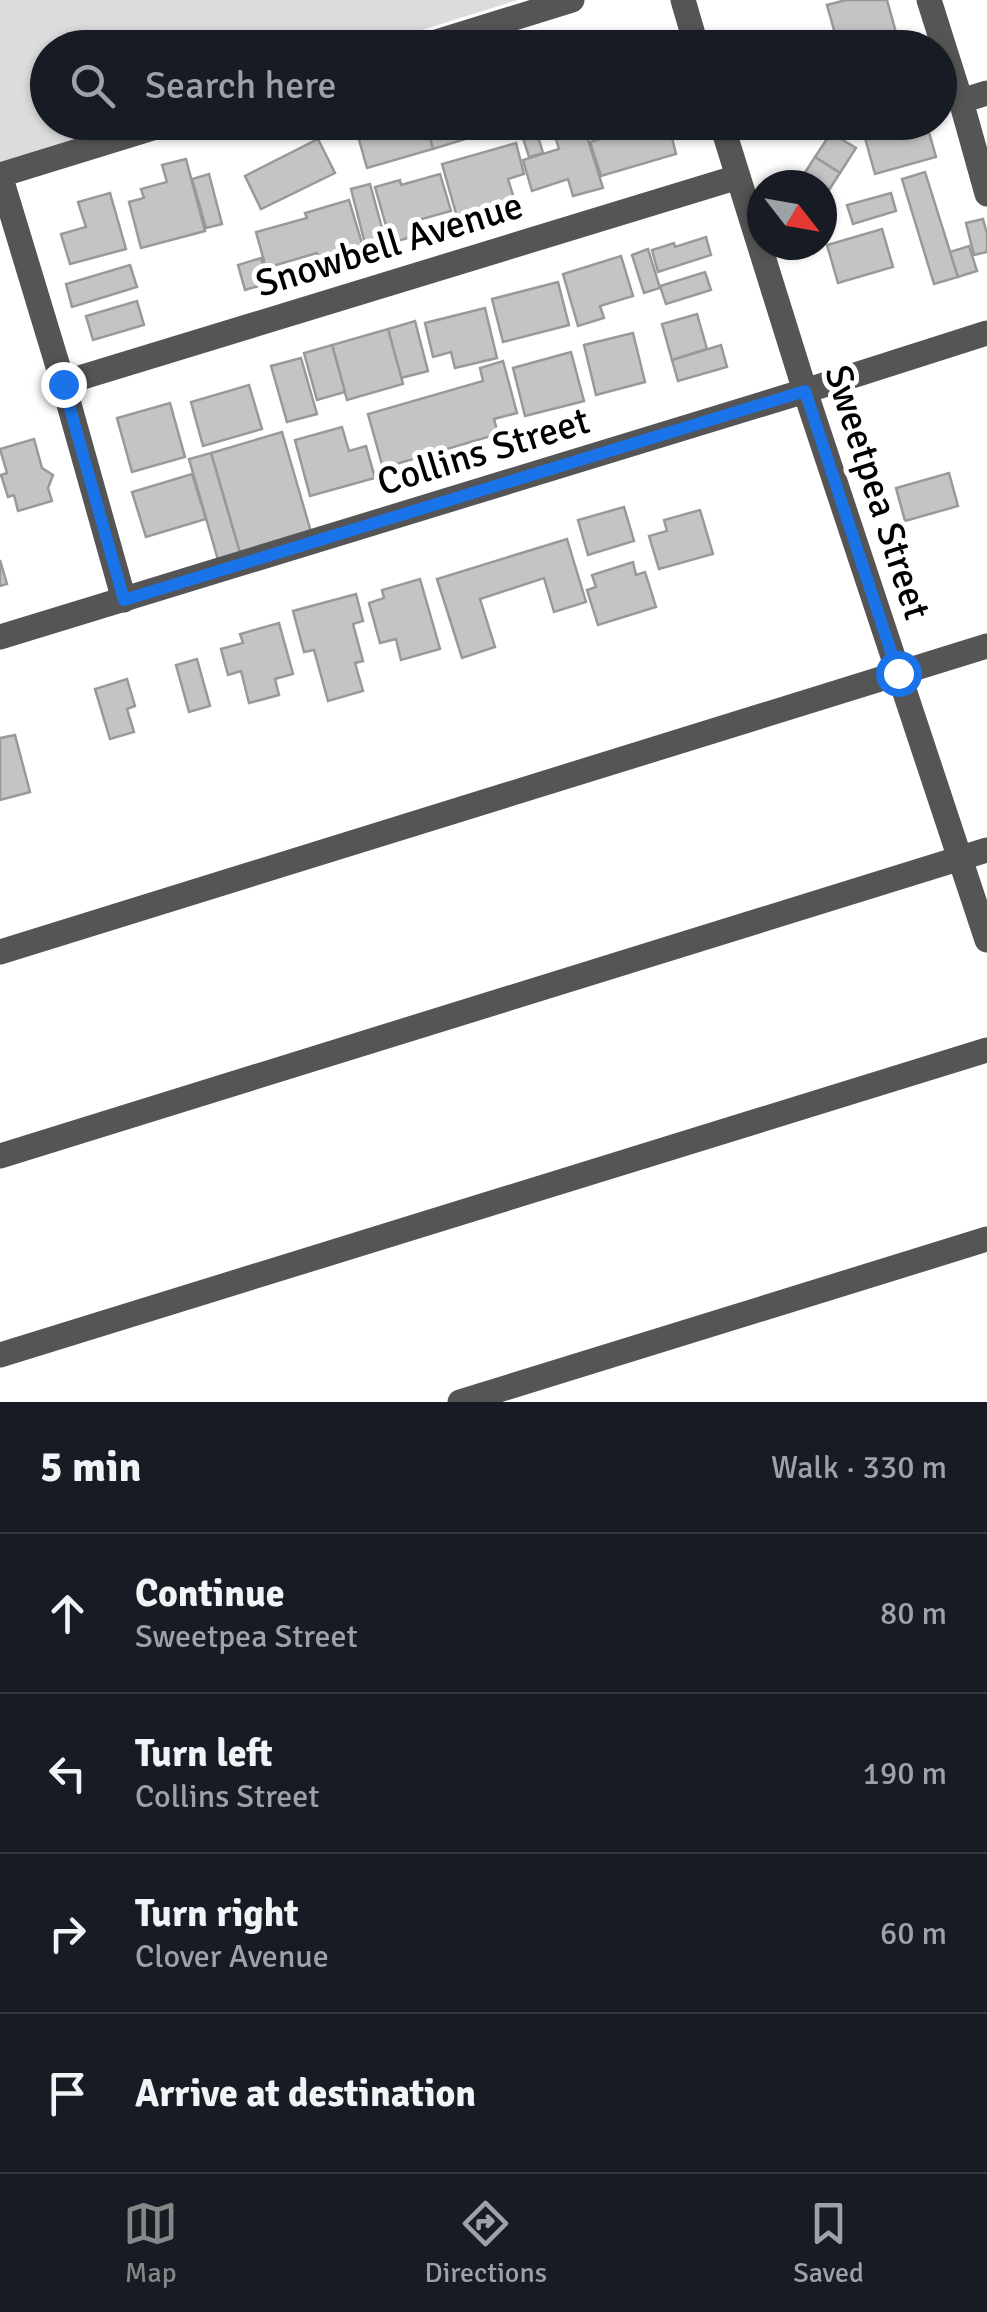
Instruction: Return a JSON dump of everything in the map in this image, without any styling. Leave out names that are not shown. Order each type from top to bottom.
[{"type":"street","points":[[475,30],[572,0]]},
{"type":"street","points":[[682,0],[691,30]]},
{"type":"street","points":[[928,0],[938,30]]},
{"type":"street","points":[[957,89],[987,194]]},
{"type":"street","points":[[961,101],[987,93]]},
{"type":"street","points":[[114,140],[0,175],[124,600]]},
{"type":"street","name":"Sweetpea Street","points":[[726,140],[987,940]]},
{"type":"street","name":"Snowbell Avenue","points":[[63,384],[738,177]]},
{"type":"street","name":"Collins Street","points":[[0,637],[987,333]]},
{"type":"street","points":[[0,952],[987,646]]},
{"type":"street","points":[[0,1156],[987,850]]},
{"type":"street","points":[[0,1355],[987,1050]]},
{"type":"street","points":[[460,1402],[987,1239]]},
{"type":"shaded area","points":[[0,0],[518,0],[422,30],[30,30],[30,140],[72,140],[0,162]]},
{"type":"building","points":[[846,0],[887,0],[895,30],[834,30],[827,5]]},
{"type":"building","points":[[316,140],[335,173],[261,209],[245,176]]},
{"type":"building","points":[[359,140],[431,140],[433,149],[367,168]]},
{"type":"building","points":[[431,140],[462,140],[433,149]]},
{"type":"building","points":[[524,140],[539,140],[543,153],[529,157]]},
{"type":"building","points":[[556,140],[588,140],[603,188],[573,196],[568,179],[532,191],[523,160],[559,149]]},
{"type":"building","points":[[672,140],[676,154],[601,176],[590,142]]},
{"type":"building","points":[[826,140],[843,140],[856,148],[840,173],[815,157]]},
{"type":"building","points":[[866,140],[931,140],[936,157],[875,174]]},
{"type":"building","points":[[516,143],[524,174],[508,179],[517,208],[459,224],[442,164]]},
{"type":"building","points":[[815,157],[835,170],[807,170]]},
{"type":"building","points":[[186,159],[205,231],[141,248],[129,202],[144,198],[141,189],[167,182],[162,165]]},
{"type":"building","points":[[925,172],[958,277],[934,284],[902,179]]},
{"type":"building","points":[[209,174],[222,224],[206,228],[192,179]]},
{"type":"building","points":[[440,174],[451,211],[411,222],[415,236],[391,243],[375,187],[400,180],[401,185]]},
{"type":"building","points":[[370,184],[385,239],[365,244],[351,189]]},
{"type":"building","points":[[110,193],[126,249],[70,264],[61,234],[86,227],[78,202]]},
{"type":"building","points":[[891,193],[896,211],[853,224],[847,205]]},
{"type":"building","points":[[349,200],[363,247],[319,259],[317,253],[266,268],[256,232],[307,218],[305,213]]},
{"type":"building","points":[[983,219],[987,252],[974,255],[966,223]]},
{"type":"building","points":[[882,229],[893,267],[838,283],[831,260],[837,260],[837,242]]},
{"type":"building","points":[[706,237],[711,255],[658,272],[652,250]]},
{"type":"building","points":[[969,246],[977,271],[958,277],[950,252]]},
{"type":"building","points":[[648,249],[660,288],[644,293],[632,255]]},
{"type":"building","points":[[621,256],[633,296],[600,306],[604,318],[578,326],[563,274]]},
{"type":"building","points":[[261,258],[269,283],[245,290],[238,265]]},
{"type":"building","points":[[130,265],[137,287],[72,307],[66,284]]},
{"type":"building","points":[[705,272],[711,290],[666,304],[660,286]]},
{"type":"building","points":[[558,282],[569,325],[503,342],[492,299]]},
{"type":"building","points":[[137,301],[144,325],[93,340],[86,316]]},
{"type":"building","points":[[485,308],[497,358],[455,368],[451,352],[433,357],[425,323]]},
{"type":"building","points":[[697,314],[707,349],[672,360],[662,324]]},
{"type":"building","points":[[415,321],[428,371],[401,378],[388,329]]},
{"type":"building","points":[[388,329],[403,384],[347,400],[332,345]]},
{"type":"building","points":[[633,333],[645,382],[596,395],[584,345]]},
{"type":"building","points":[[332,345],[345,392],[317,400],[304,353]]},
{"type":"building","points":[[721,345],[727,367],[678,381],[672,360]]},
{"type":"building","points":[[571,352],[584,401],[525,416],[513,368]]},
{"type":"building","points":[[301,358],[317,414],[287,422],[271,366]]},
{"type":"building","points":[[503,361],[517,413],[494,419],[498,434],[383,468],[368,414],[483,381],[480,368]]},
{"type":"building","points":[[249,385],[262,429],[203,446],[191,402]]},
{"type":"building","points":[[170,403],[185,457],[132,472],[117,418]]},
{"type":"building","points":[[342,427],[349,451],[366,446],[375,478],[310,496],[295,440]]},
{"type":"building","points":[[282,432],[311,532],[240,553],[211,453]]},
{"type":"building","points":[[34,439],[42,468],[53,475],[48,488],[52,501],[18,511],[14,495],[8,497],[1,475],[7,473],[0,449]]},
{"type":"building","points":[[211,453],[240,553],[218,560],[189,459]]},
{"type":"building","points":[[949,473],[958,506],[905,521],[896,488]]},
{"type":"building","points":[[192,474],[206,519],[146,537],[132,492]]},
{"type":"building","points":[[624,507],[634,541],[588,555],[578,520]]},
{"type":"building","points":[[700,510],[713,554],[659,569],[649,536],[667,531],[664,520]]},
{"type":"building","points":[[567,539],[586,602],[554,612],[544,578],[480,599],[495,647],[462,658],[437,579]]},
{"type":"building","points":[[0,560],[7,584],[0,586]]},
{"type":"building","points":[[633,562],[636,575],[645,572],[656,607],[598,625],[587,590],[596,587],[592,575]]},
{"type":"building","points":[[420,579],[440,649],[401,660],[396,639],[380,643],[369,603],[384,598],[382,590]]},
{"type":"building","points":[[356,594],[363,621],[353,624],[363,661],[355,663],[363,691],[328,701],[314,650],[304,652],[293,611]]},
{"type":"building","points":[[279,623],[293,674],[275,679],[279,695],[249,703],[241,671],[228,675],[221,649],[243,643],[240,634]]},
{"type":"building","points":[[197,659],[210,706],[189,712],[176,665]]},
{"type":"building","points":[[127,679],[135,706],[127,709],[134,732],[110,739],[95,689]]},
{"type":"building","points":[[15,735],[30,792],[0,800],[0,738]]},
{"type":"route","points":[[63,384],[124,600],[805,391],[898,673]]}]
